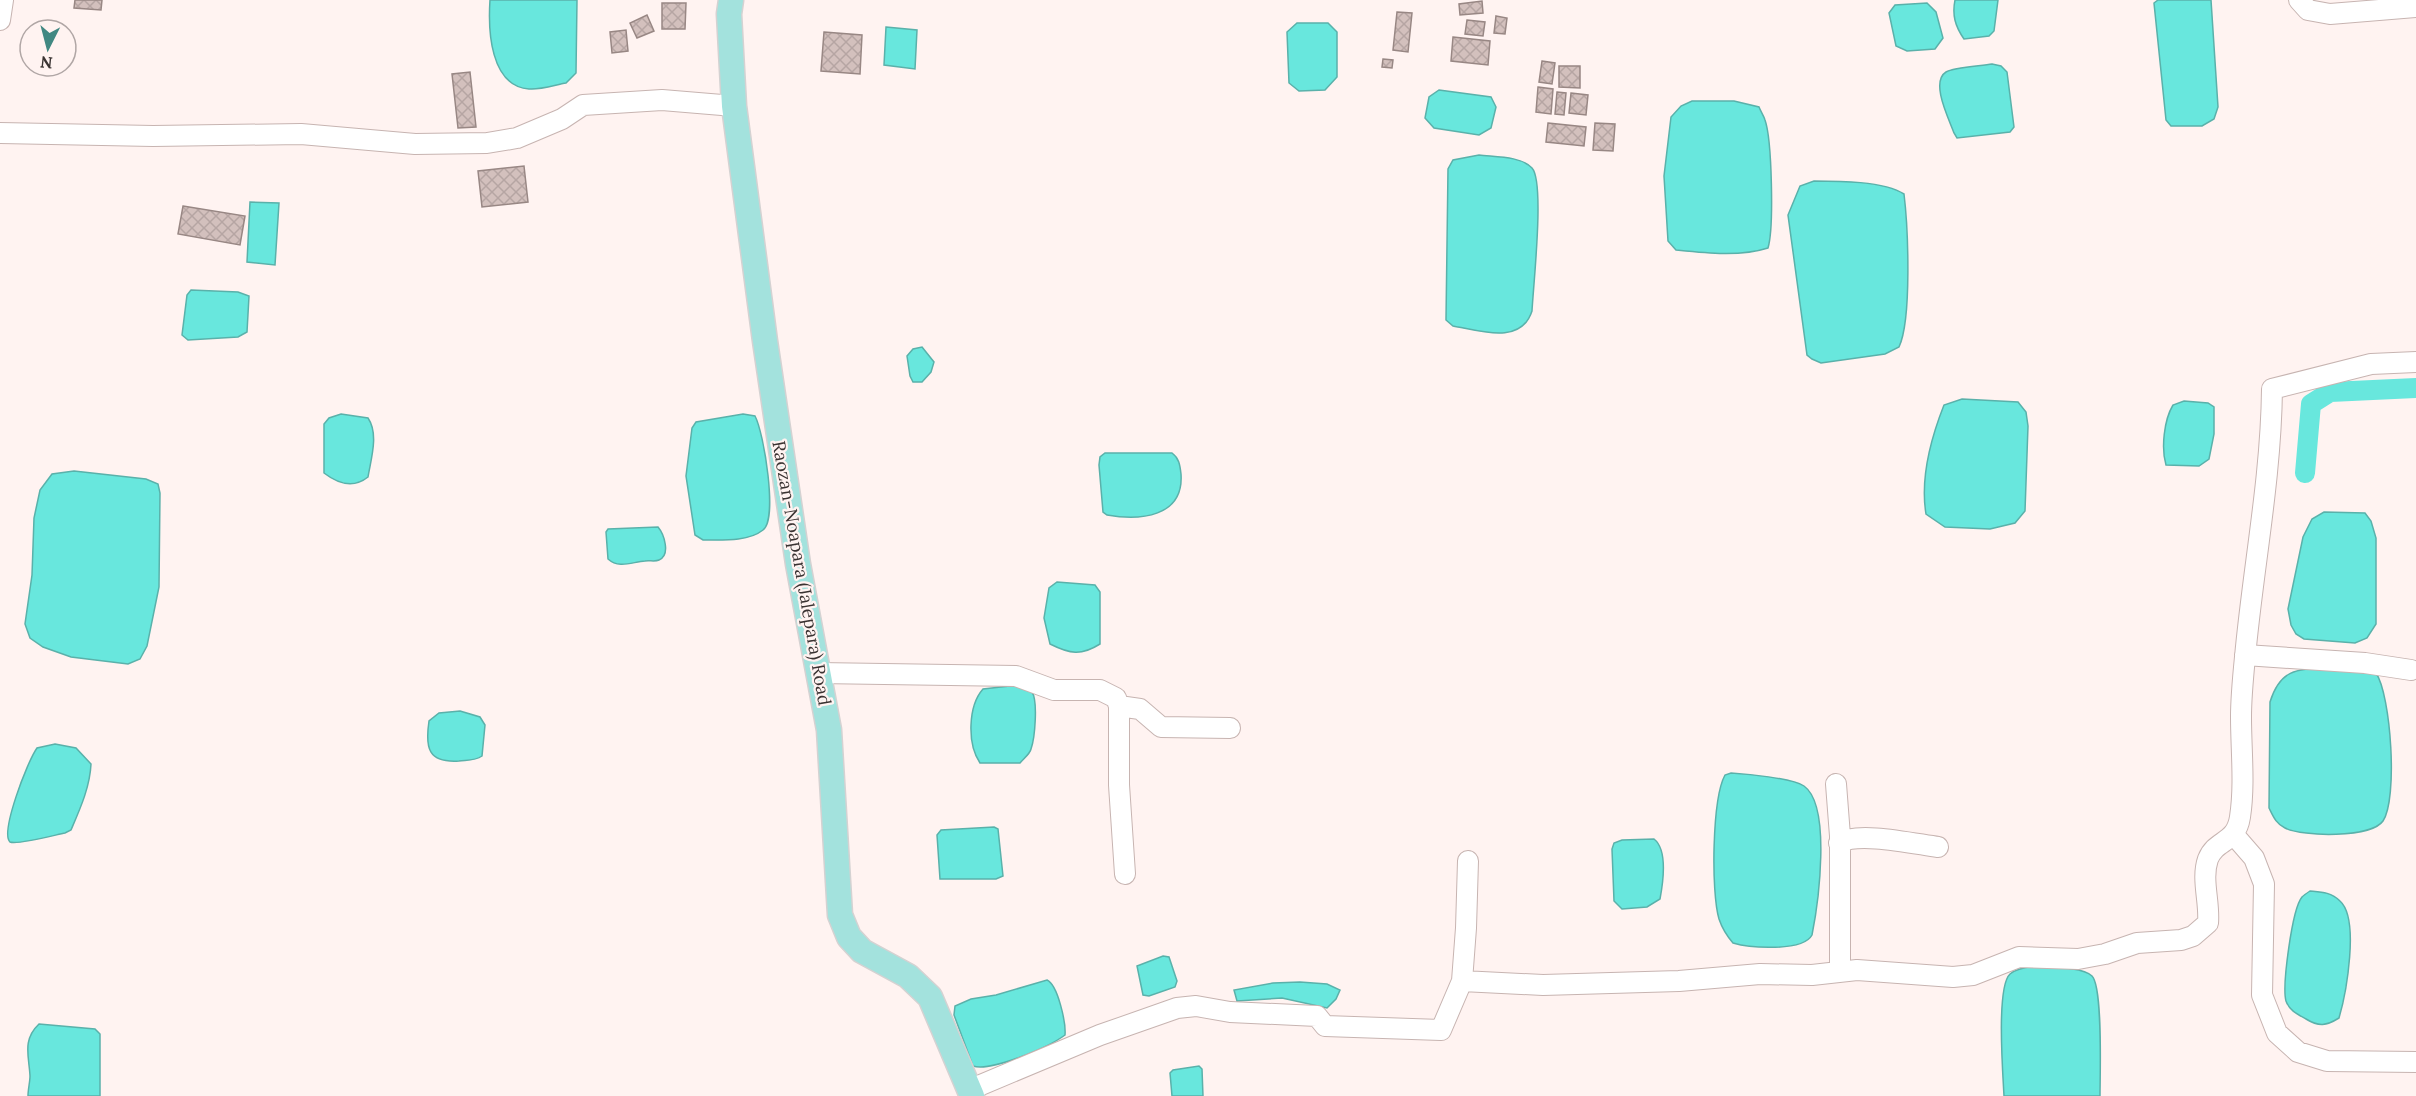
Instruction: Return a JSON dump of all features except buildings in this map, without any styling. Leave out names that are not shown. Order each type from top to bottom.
[{"type":"main road","name":"Raozan-Noapara (Jalepara) Road","points":[[730,0],[734,106],[768,364],[798,564],[829,730],[838,898],[843,926],[862,951],[908,976],[930,997],[970,1093]]},
{"type":"street","points":[[0,20],[3,0]]},
{"type":"street","points":[[2299,0],[2308,10],[2330,14],[2416,7]]},
{"type":"street","points":[[0,133],[153,136],[301,134],[414,144],[487,142],[517,138],[562,119],[583,105],[662,100],[734,106]]},
{"type":"street","points":[[1462,981],[1543,985],[1679,981],[1760,974],[1812,975],[1867,971],[1953,977],[1973,975],[2019,957],[2078,959],[2105,954],[2137,943],[2181,940],[2193,936],[2208,923],[2206,875],[2208,859],[2215,849],[2234,835],[2238,828],[2242,804],[2241,699],[2249,611],[2264,510],[2272,389],[2371,364],[2416,362]]},
{"type":"street","points":[[2245,655],[2365,663],[2411,670]]},
{"type":"street","points":[[818,673],[1016,676],[1054,690],[1100,690],[1116,698],[1119,706],[1119,785],[1125,874]]},
{"type":"street","points":[[1119,706],[1140,708],[1161,727],[1230,728]]},
{"type":"street","points":[[1836,784],[1840,972]]},
{"type":"street","points":[[2234,835],[2254,858],[2264,884],[2262,996],[2277,1033],[2298,1052],[2327,1060],[2416,1062]]},
{"type":"street","points":[[1839,843],[1846,839],[1874,839],[1938,847]]},
{"type":"street","points":[[970,1093],[1100,1035],[1177,1008],[1196,1006],[1230,1012],[1317,1016],[1325,1026],[1441,1029],[1462,981],[1468,861]]},
{"type":"water","points":[[490,0],[577,0],[576,73],[566,83],[533,89],[516,86],[506,78],[494,55],[491,41]]},
{"type":"water","points":[[1955,0],[1998,0],[1994,31],[1989,36],[1964,39],[1955,20]]},
{"type":"water","points":[[2158,0],[2211,0],[2218,107],[2214,119],[2202,126],[2171,126],[2166,120],[2154,3]]},
{"type":"water","points":[[1927,3],[1936,12],[1943,38],[1935,49],[1907,51],[1896,46],[1889,13],[1895,5]]},
{"type":"water","points":[[1297,23],[1328,23],[1337,32],[1337,77],[1325,90],[1299,91],[1289,83],[1287,32]]},
{"type":"water","points":[[886,27],[917,30],[915,69],[884,65]]},
{"type":"water","points":[[1992,64],[2001,66],[2007,72],[2014,127],[2010,132],[1957,138],[1942,101],[1940,84],[1942,77],[1946,72],[1955,69]]},
{"type":"water","points":[[1439,90],[1491,97],[1496,107],[1491,128],[1479,135],[1434,128],[1425,118],[1429,97]]},
{"type":"water","points":[[1692,101],[1734,101],[1759,107],[1765,118],[1771,164],[1772,204],[1768,248],[1746,253],[1710,253],[1676,250],[1668,241],[1664,176],[1671,117],[1681,106]]},
{"type":"water","points":[[1479,155],[1521,161],[1532,168],[1536,177],[1538,213],[1532,311],[1527,322],[1510,332],[1476,331],[1453,326],[1446,320],[1448,169],[1453,160]]},
{"type":"water","points":[[1814,181],[1873,184],[1904,194],[1908,250],[1906,316],[1899,347],[1885,354],[1821,363],[1807,355],[1788,215],[1800,186]]},
{"type":"water","points":[[250,202],[279,203],[275,265],[247,262]]},
{"type":"water","points":[[191,290],[238,292],[249,296],[247,332],[238,337],[188,340],[182,335],[187,295]]},
{"type":"water","points":[[922,347],[934,362],[931,372],[922,382],[913,382],[907,356],[913,349]]},
{"type":"water","points":[[1962,399],[2018,402],[2026,412],[2028,426],[2025,511],[2015,523],[1990,529],[1945,527],[1926,514],[1924,486],[1935,431],[1944,405]]},
{"type":"water","points":[[2184,401],[2208,403],[2214,407],[2214,434],[2209,459],[2199,466],[2166,465],[2164,458],[2167,418],[2173,405]]},
{"type":"water","points":[[341,414],[368,418],[373,431],[374,439],[368,477],[357,483],[340,482],[324,473],[324,424],[329,418]]},
{"type":"water","points":[[743,414],[755,416],[759,425],[768,475],[767,523],[763,530],[750,537],[734,540],[703,540],[695,535],[686,476],[692,428],[696,422]]},
{"type":"water","points":[[1105,453],[1172,453],[1179,462],[1181,474],[1180,488],[1175,499],[1158,513],[1146,516],[1107,515],[1103,512],[1099,465],[1100,457]]},
{"type":"water","points":[[74,471],[146,479],[158,484],[160,493],[159,587],[147,646],[140,659],[128,664],[71,657],[43,647],[30,638],[25,624],[32,575],[34,518],[40,490],[52,474]]},
{"type":"water","points":[[2324,512],[2365,513],[2371,521],[2376,538],[2376,624],[2367,638],[2355,643],[2304,639],[2296,634],[2291,625],[2288,609],[2303,537],[2312,519]]},
{"type":"water","points":[[658,527],[666,549],[665,554],[659,560],[617,564],[608,559],[606,532],[608,529]]},
{"type":"water","points":[[1057,582],[1095,585],[1100,592],[1100,644],[1081,652],[1075,652],[1050,644],[1044,618],[1049,588]]},
{"type":"water","points":[[2325,668],[2376,673],[2386,702],[2391,747],[2388,809],[2383,821],[2376,827],[2365,831],[2321,834],[2294,831],[2279,824],[2269,808],[2270,702],[2274,691],[2284,677],[2290,673]]},
{"type":"water","points":[[1010,686],[1028,689],[1034,697],[1034,737],[1030,751],[1020,763],[980,763],[971,736],[974,705],[983,689]]},
{"type":"water","points":[[460,711],[480,717],[485,725],[482,756],[468,760],[441,759],[431,752],[429,746],[429,721],[439,713]]},
{"type":"water","points":[[55,744],[76,748],[91,764],[87,789],[71,830],[37,839],[10,842],[9,825],[27,767],[37,748]]},
{"type":"water","points":[[1731,773],[1798,783],[1804,786],[1813,797],[1818,814],[1821,857],[1817,902],[1812,935],[1798,944],[1763,947],[1733,943],[1720,922],[1715,888],[1715,824],[1721,787],[1725,775]]},
{"type":"water","points":[[994,827],[998,829],[1003,876],[996,879],[940,879],[937,835],[941,830]]},
{"type":"water","points":[[1654,839],[1663,859],[1660,899],[1647,907],[1622,909],[1614,901],[1612,849],[1614,843],[1622,840]]},
{"type":"water","points":[[2310,891],[2326,893],[2337,898],[2346,910],[2349,924],[2350,957],[2339,1018],[2322,1024],[2311,1022],[2294,1012],[2287,1004],[2285,993],[2289,948],[2295,916],[2302,897]]},
{"type":"water","points":[[1163,956],[1169,957],[1177,981],[1175,987],[1149,996],[1143,995],[1137,966]]},
{"type":"water","points":[[2037,966],[2074,969],[2088,973],[2096,983],[2099,1014],[2100,1096],[2004,1096],[2001,1032],[2006,982],[2013,972]]},
{"type":"water","points":[[1047,980],[1058,996],[1065,1035],[1034,1052],[1006,1062],[981,1067],[973,1066],[954,1015],[955,1006],[971,999],[996,995]]},
{"type":"water","points":[[1273,983],[1327,984],[1340,990],[1336,999],[1327,1008],[1282,998],[1237,1001],[1234,990]]},
{"type":"water","points":[[39,1024],[95,1029],[100,1034],[100,1096],[28,1096],[30,1076],[28,1042]]},
{"type":"water","points":[[1199,1066],[1202,1069],[1203,1096],[1172,1096],[1170,1073],[1173,1070]]},
{"type":"waterway","points":[[2305,473],[2311,404],[2330,392],[2416,388]]}]
